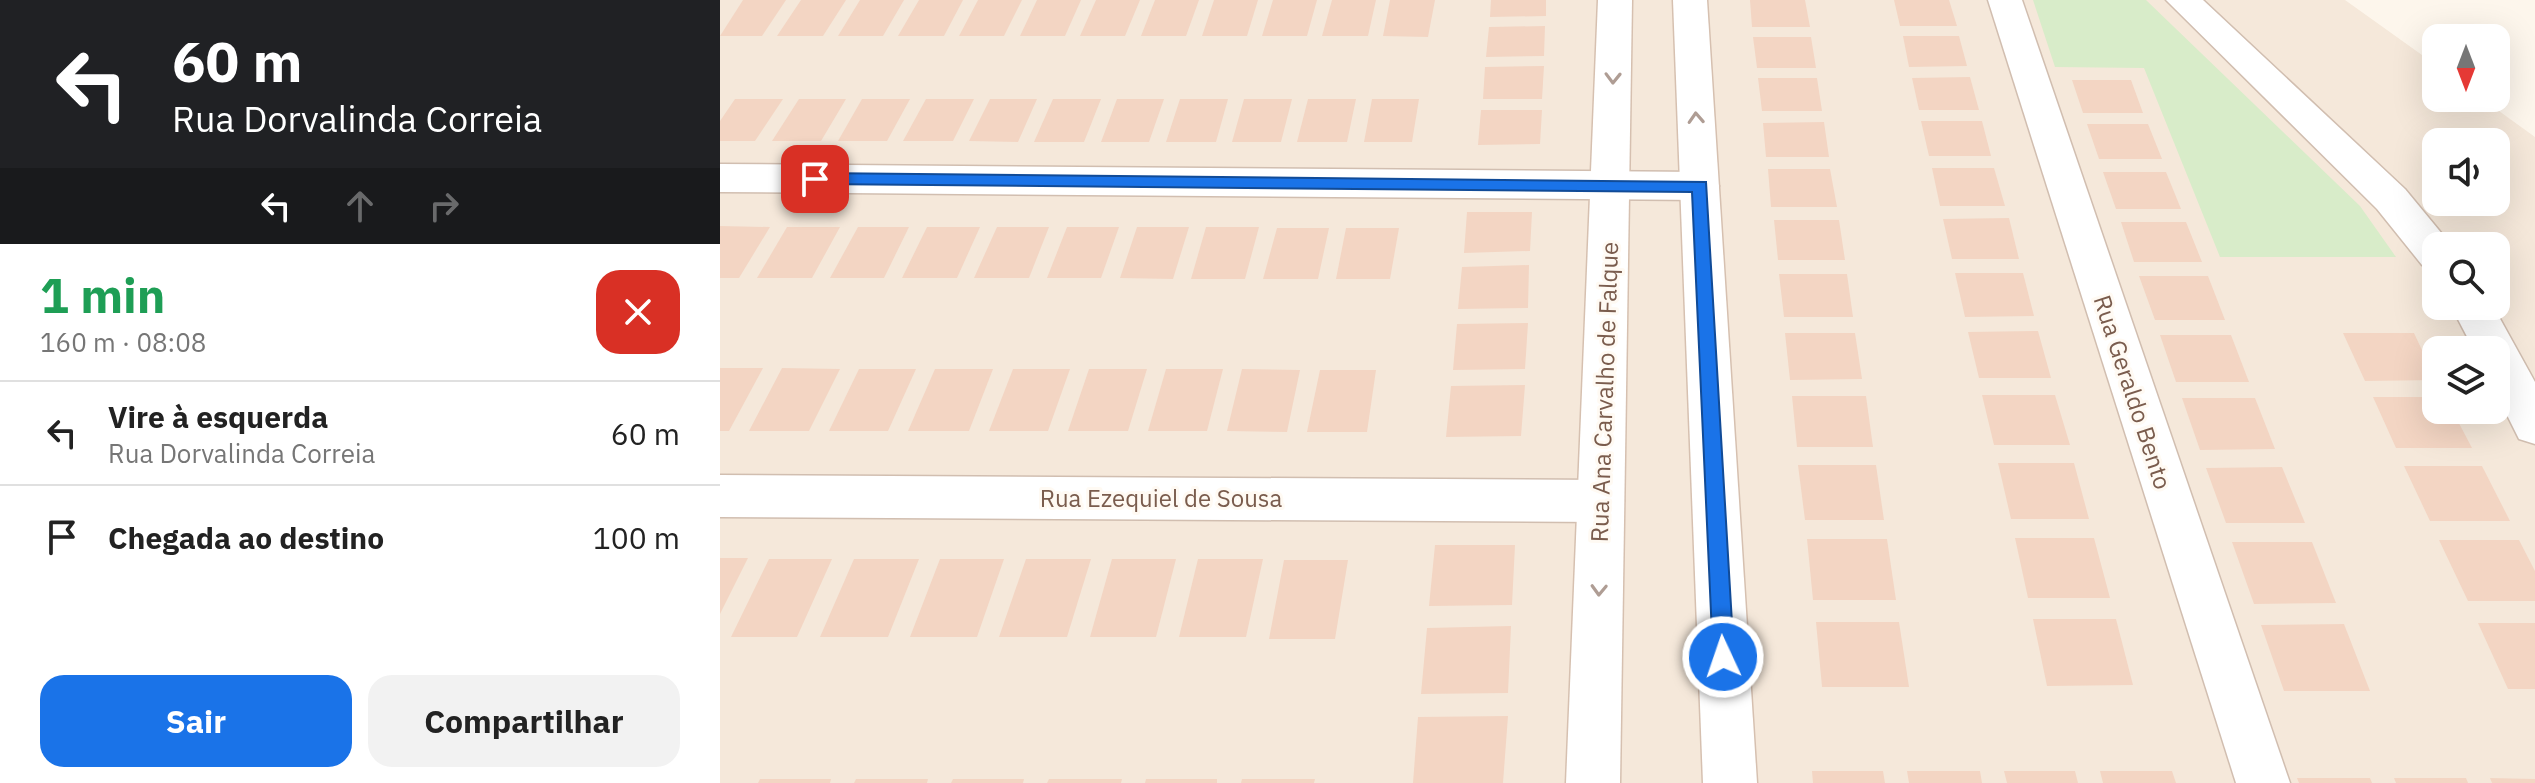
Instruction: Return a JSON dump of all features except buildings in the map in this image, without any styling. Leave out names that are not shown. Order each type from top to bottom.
[{"type":"street","name":"Rua Ana Carvalho de Falque","points":[[1593,783],[1615,0]]},
{"type":"street","points":[[1690,0],[1730,783]]},
{"type":"street","name":"Rua Geraldo Bento","points":[[2005,0],[2263,783]]},
{"type":"street","points":[[2183,0],[2391,199],[2422,237]]},
{"type":"street","points":[[720,178],[1700,186]]},
{"type":"street","points":[[2510,377],[2535,425]]},
{"type":"street","name":"Rua Ezequiel de Sousa","points":[[720,496],[1601,501]]},
{"type":"shaded area","points":[[720,0],[2345,0],[2422,55],[2422,112],[2500,112],[2535,137],[2535,783],[720,783]]},
{"type":"green space","points":[[2033,0],[2146,0],[2360,206],[2396,257],[2220,257],[2144,68],[2055,67]]},
{"type":"route","points":[[815,179],[1700,186],[1723,657]]}]
